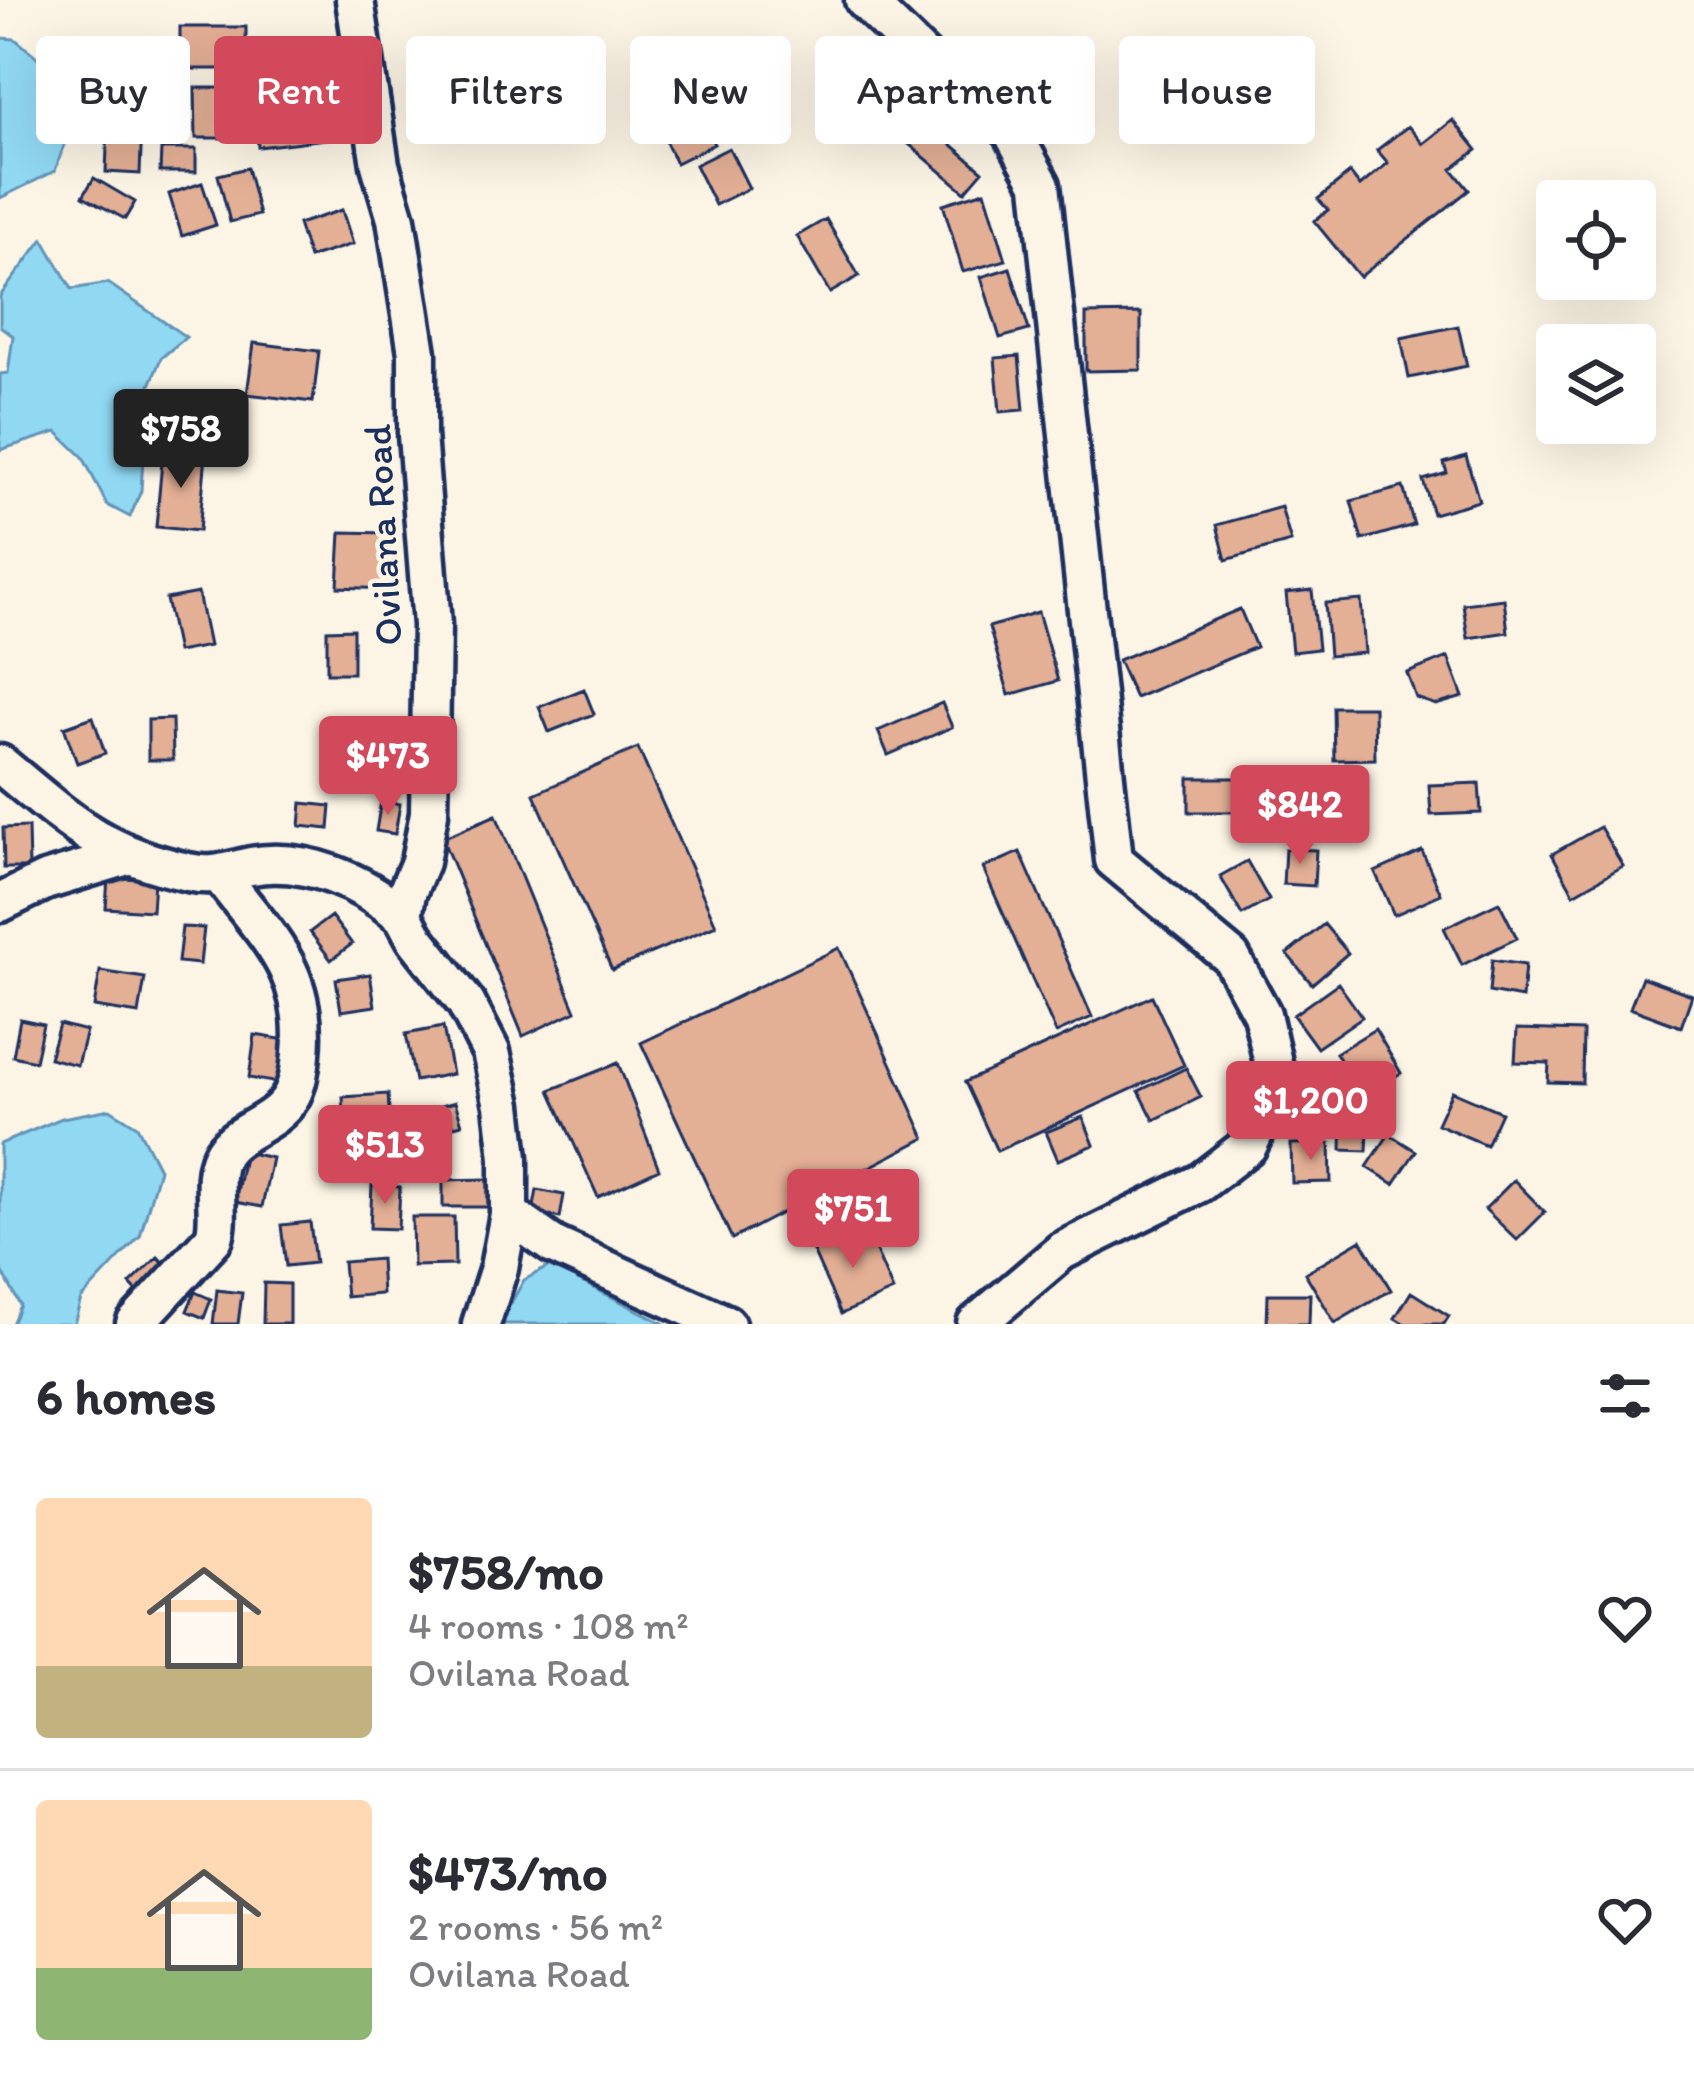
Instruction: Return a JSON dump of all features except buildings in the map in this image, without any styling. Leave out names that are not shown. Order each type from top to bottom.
[{"type":"street","name":"Ovilana Road","points":[[355,0],[380,165],[396,219],[417,353],[417,436],[433,625],[429,814],[404,916]]},
{"type":"street","points":[[864,0],[954,87],[1011,130],[1041,184],[1114,860],[1231,957],[1262,1014],[1278,1085],[1248,1146],[1200,1183],[1062,1251],[976,1324]]},
{"type":"street","points":[[0,764],[82,833],[127,856],[221,876],[250,866],[299,866],[342,877],[404,916],[415,938],[466,1003],[491,1052],[503,1105],[508,1214],[500,1268],[481,1324]]},
{"type":"street","points":[[0,903],[45,881],[127,856]]},
{"type":"street","points":[[135,1324],[214,1238],[220,1221],[220,1157],[236,1140],[270,1123],[292,1096],[301,1062],[304,1021],[292,972],[221,876]]},
{"type":"street","points":[[508,1214],[553,1245],[726,1324]]},
{"type":"water","points":[[0,38],[15,39],[36,56],[36,144],[65,144],[55,171],[0,198]]},
{"type":"water","points":[[43,239],[72,289],[108,283],[186,337],[161,358],[147,393],[141,491],[130,517],[107,505],[83,457],[57,432],[0,450],[0,374],[8,373],[13,336],[0,326],[0,296]]},
{"type":"water","points":[[110,1109],[137,1126],[159,1169],[140,1236],[81,1299],[74,1324],[12,1324],[20,1305],[0,1267],[0,1144],[62,1118]]},
{"type":"water","points":[[550,1266],[665,1324],[499,1324],[524,1280]]}]
